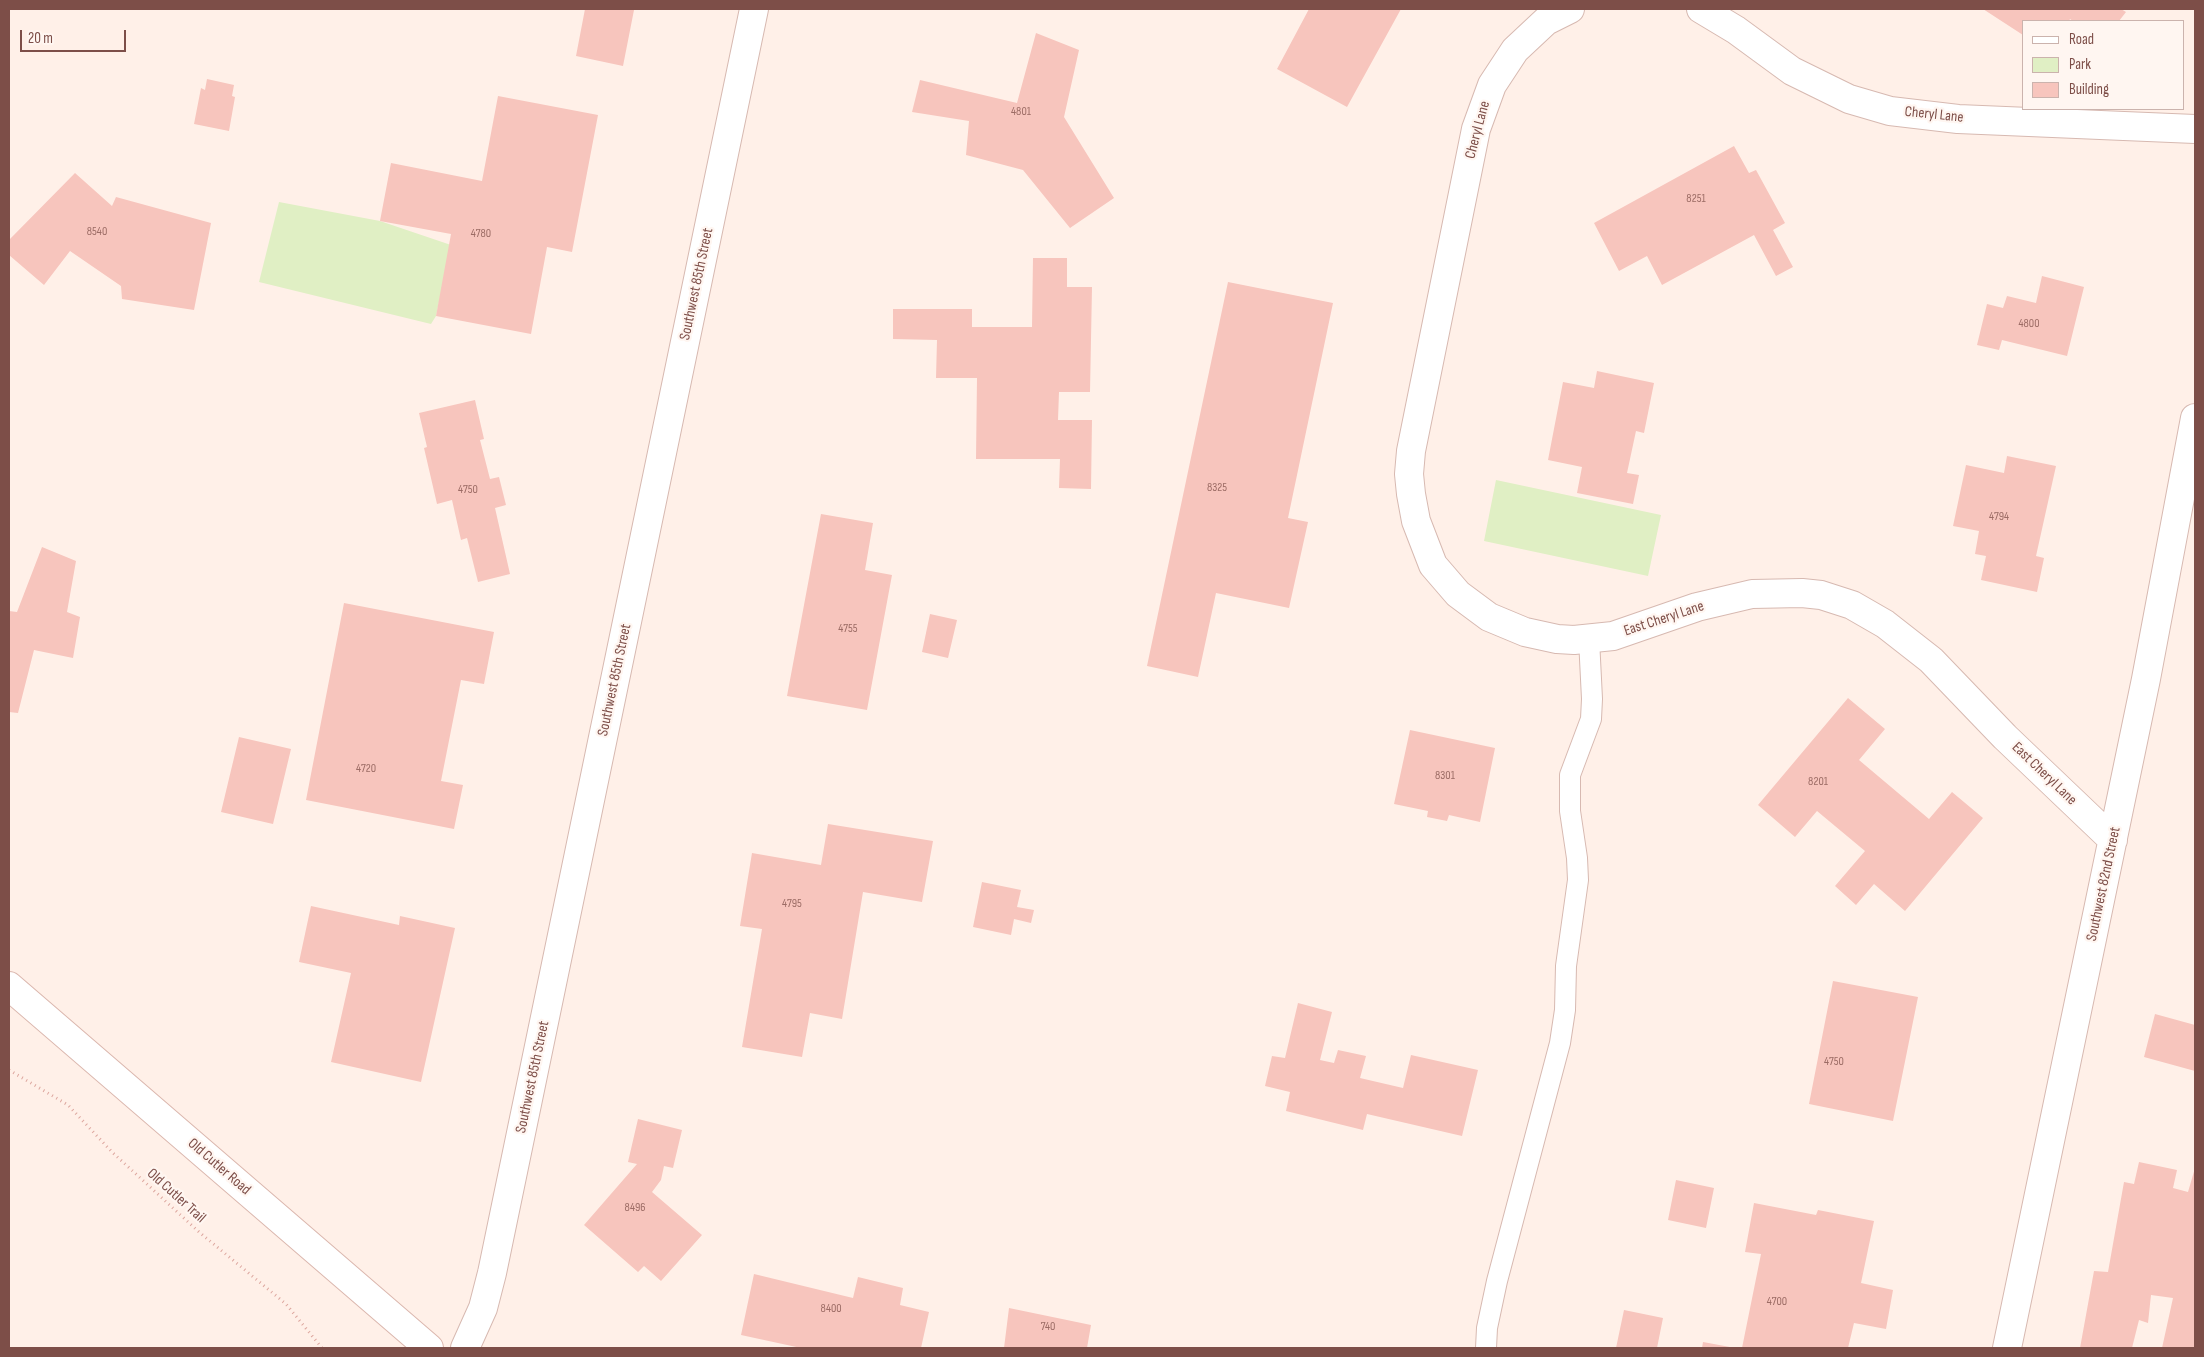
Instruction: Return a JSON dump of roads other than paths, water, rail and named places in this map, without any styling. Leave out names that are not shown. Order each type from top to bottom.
[{"type":"street","name":"Southwest 85th Street","points":[[465,1348],[483,1308],[488,1291],[754,9]]},
{"type":"street","name":"Cheryl Lane","points":[[1445,286],[1476,130],[1492,85],[1515,50],[1532,33],[1546,21],[1570,9]]},
{"type":"street","name":"Cheryl Lane","points":[[1701,9],[1736,30],[1792,71],[1849,99],[1890,111],[1958,118],[2195,128]]},
{"type":"street","name":"East Cheryl Lane","points":[[1445,286],[1410,451],[1409,474],[1411,494],[1423,543],[1433,565],[1458,594],[1489,617],[1508,626],[1540,636],[1574,640],[1620,634],[1697,608],[1752,594],[1802,592],[1822,595],[1852,605],[1885,624],[1931,660],[2005,737],[2113,840]]},
{"type":"street","name":"Southwest 82nd Street","points":[[2007,1348],[2113,840],[2195,418]]},
{"type":"street","name":"Old Cutler Road","points":[[9,986],[429,1348]]},
{"type":"lane","points":[[1486,1348],[1487,1328],[1497,1281],[1560,1043],[1565,1010],[1566,966],[1578,880],[1578,858],[1570,811],[1570,775],[1591,719],[1589,639]]}]
